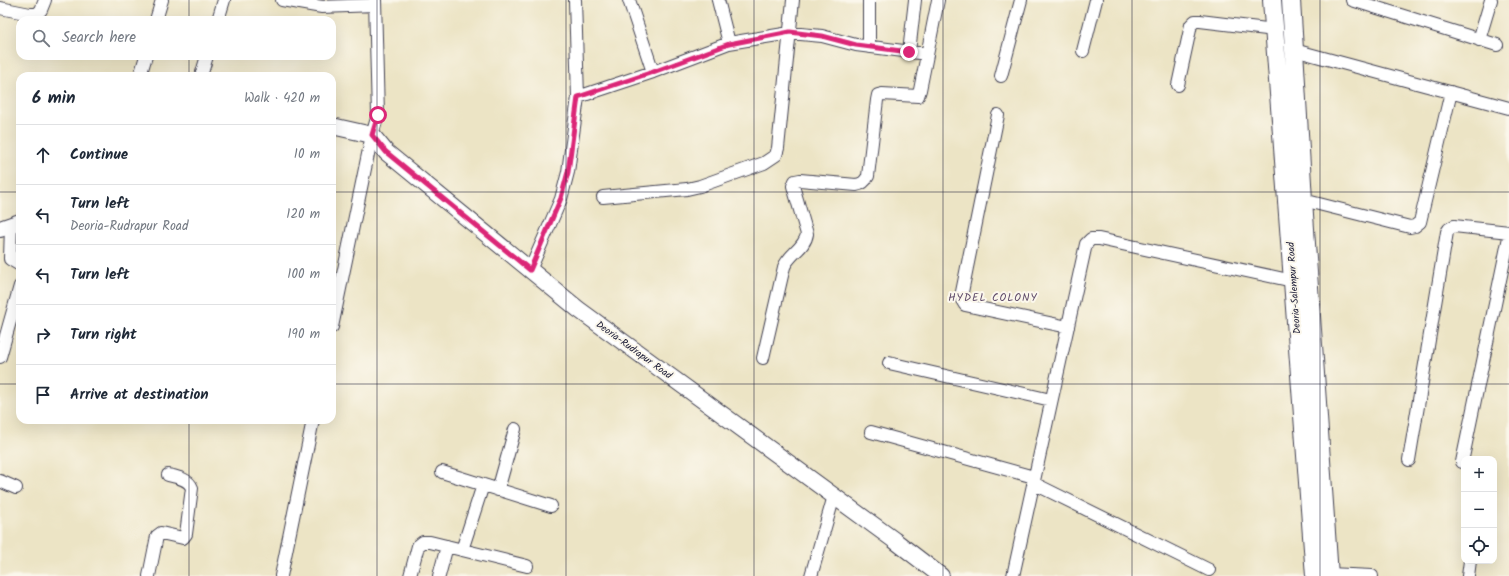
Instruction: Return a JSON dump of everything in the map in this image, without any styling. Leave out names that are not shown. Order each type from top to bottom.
[{"type":"highway","name":"Deoria-Salempur Road","points":[[1272,0],[1293,281],[1324,575]]},
{"type":"highway","name":"Deoria-Salempur Road","points":[[1291,0],[1324,575]]},
{"type":"main road","points":[[336,127],[372,135]]},
{"type":"main road","name":"Deoria-Rudrapur Road","points":[[372,135],[386,152],[578,310],[834,496],[941,576]]},
{"type":"street","points":[[0,8],[37,14],[41,10],[45,0]]},
{"type":"street","points":[[157,16],[162,0]]},
{"type":"street","points":[[219,16],[224,0]]},
{"type":"street","points":[[282,0],[322,7],[375,3],[378,115],[372,135],[336,292]]},
{"type":"street","points":[[530,270],[561,198],[568,172],[578,97],[575,0]]},
{"type":"street","points":[[629,0],[653,72]]},
{"type":"street","points":[[718,0],[729,44]]},
{"type":"street","points":[[602,197],[687,189],[700,186],[764,163],[776,155],[778,148],[793,0]]},
{"type":"street","points":[[869,0],[869,47]]},
{"type":"street","points":[[909,52],[915,0]]},
{"type":"street","points":[[764,358],[786,261],[804,243],[807,234],[793,186],[796,181],[800,180],[856,185],[862,184],[868,176],[878,95],[918,96],[938,0]]},
{"type":"street","points":[[1001,76],[1020,0]]},
{"type":"street","points":[[1083,51],[1096,0]]},
{"type":"street","points":[[1352,0],[1497,45]]},
{"type":"street","points":[[1479,40],[1491,0]]},
{"type":"street","points":[[1178,85],[1191,26],[1195,21],[1275,30]]},
{"type":"street","points":[[578,97],[653,72],[729,44],[790,32],[822,36],[869,47],[927,54]]},
{"type":"street","points":[[1294,50],[1509,108]]},
{"type":"street","points":[[141,72],[145,60]]},
{"type":"street","points":[[202,72],[206,60]]},
{"type":"street","points":[[1303,200],[1410,227],[1415,226],[1420,222],[1451,92]]},
{"type":"street","points":[[998,115],[962,292],[962,300],[965,305],[1068,327]]},
{"type":"street","points":[[10,226],[10,260],[16,263]]},
{"type":"street","points":[[1409,460],[1447,232],[1454,226],[1509,232]]},
{"type":"street","points":[[1463,456],[1509,237]]},
{"type":"street","points":[[1013,576],[1086,244],[1091,239],[1099,239],[1293,281]]},
{"type":"street","points":[[0,357],[16,300]]},
{"type":"street","points":[[889,363],[1051,400]]},
{"type":"street","points":[[281,576],[312,424]]},
{"type":"street","points":[[498,490],[515,429]]},
{"type":"street","points":[[871,432],[1033,480],[1209,570]]},
{"type":"street","points":[[442,472],[551,506]]},
{"type":"street","points":[[149,576],[157,536],[161,533],[183,538],[186,534],[192,488],[191,484],[168,474]]},
{"type":"street","points":[[0,481],[16,488]]},
{"type":"street","points":[[462,550],[483,485]]},
{"type":"street","points":[[811,576],[834,496]]},
{"type":"street","points":[[410,576],[418,546],[423,542],[430,542],[527,566]]},
{"type":"street","points":[[439,576],[447,546]]},
{"type":"street","points":[[1468,576],[1470,564]]},
{"type":"street","points":[[1324,575],[1372,576]]},
{"type":"district","name":"HYDEL COLONY","points":[[993,298]]},
{"type":"route","points":[[378,115],[372,135],[386,152],[530,270],[561,198],[568,172],[578,107],[578,97],[653,72],[729,44],[790,32],[822,36],[856,45],[909,52]]}]
